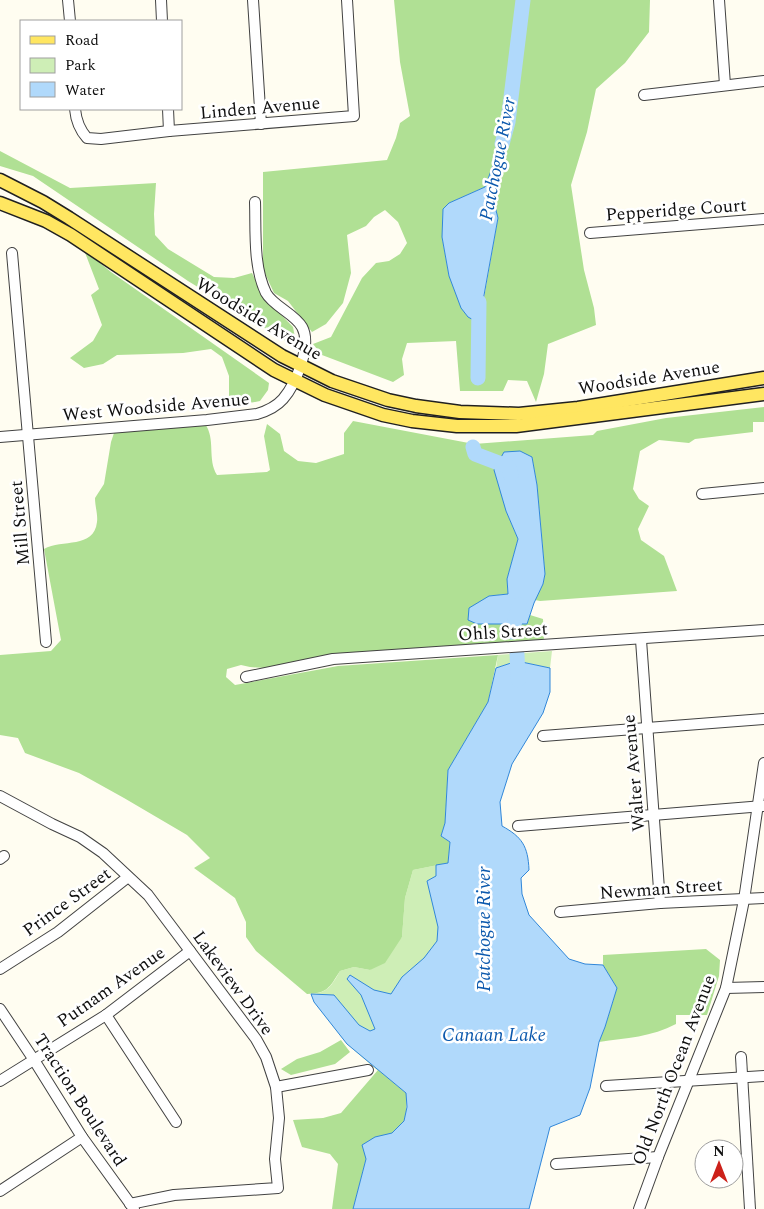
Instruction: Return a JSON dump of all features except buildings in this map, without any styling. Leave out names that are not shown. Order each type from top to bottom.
[{"type":"main road","name":"Woodside Avenue","points":[[0,180],[43,202],[282,356],[298,374],[325,395],[376,413],[412,421],[472,427],[509,427],[764,394]]},
{"type":"main road","name":"Woodside Avenue","points":[[0,202],[72,235],[234,344],[298,374],[388,400],[439,410],[519,414],[564,410],[764,378]]},
{"type":"street","points":[[68,0],[70,20]]},
{"type":"street","points":[[161,0],[162,20]]},
{"type":"street","points":[[253,0],[261,124]]},
{"type":"street","name":"Linden Avenue","points":[[75,110],[81,131],[87,138],[101,139],[354,116],[347,0]]},
{"type":"street","points":[[719,0],[725,85]]},
{"type":"street","points":[[644,95],[764,82]]},
{"type":"street","points":[[168,110],[169,132]]},
{"type":"street","points":[[255,202],[258,265],[267,295],[295,319],[304,330],[306,341],[298,374]]},
{"type":"street","name":"Pepperidge Court","points":[[590,233],[764,219]]},
{"type":"street","name":"Mill Street","points":[[12,253],[46,642]]},
{"type":"street","name":"West Woodside Avenue","points":[[0,437],[207,420],[257,414],[277,404],[286,395],[298,374]]},
{"type":"street","points":[[702,494],[764,488]]},
{"type":"street","name":"Ohls Street","points":[[246,677],[333,659],[640,640],[764,630]]},
{"type":"street","name":"Walter Avenue","points":[[640,640],[655,816],[660,903]]},
{"type":"street","points":[[543,736],[764,719]]},
{"type":"street","name":"Old North Ocean Avenue","points":[[639,1209],[726,988],[761,807],[764,763]]},
{"type":"street","name":"Lakeview Drive","points":[[0,796],[80,837],[103,853],[148,895],[256,1039],[266,1057],[276,1087],[278,1118],[275,1159],[278,1188],[174,1196],[132,1207]]},
{"type":"street","points":[[518,826],[761,807]]},
{"type":"street","name":"Prince Street","points":[[0,968],[58,932],[128,877]]},
{"type":"street","name":"Newman Street","points":[[560,912],[660,903],[764,898]]},
{"type":"street","name":"Putnam Avenue","points":[[0,1082],[106,1015],[190,951]]},
{"type":"street","points":[[726,988],[764,987]]},
{"type":"street","name":"Traction Boulevard","points":[[0,1009],[82,1137],[132,1207]]},
{"type":"street","points":[[106,1015],[176,1122]]},
{"type":"street","points":[[741,1057],[750,1209]]},
{"type":"street","points":[[276,1087],[368,1070]]},
{"type":"street","points":[[606,1086],[764,1076]]},
{"type":"street","points":[[0,1191],[82,1137]]},
{"type":"street","points":[[556,1164],[658,1157]]},
{"type":"green space","points":[[394,0],[650,0],[649,32],[625,63],[596,89],[587,132],[571,185],[584,270],[594,308],[596,325],[548,344],[544,374],[536,402],[527,381],[508,380],[503,391],[460,391],[456,341],[407,343],[402,359],[404,375],[393,382],[322,355],[313,344],[331,337],[362,278],[376,263],[389,261],[400,254],[407,243],[398,222],[385,210],[374,217],[366,226],[347,235],[351,273],[343,303],[326,324],[312,332],[288,301],[274,293],[263,269],[263,172],[387,160],[400,123],[410,116],[400,62]],"holes":[[[506,130],[492,195],[498,218],[484,298],[449,276],[442,237],[443,209],[449,203],[485,187]]]},
{"type":"green space","points":[[0,151],[70,188],[156,183],[155,235],[168,249],[214,277],[234,278],[252,273],[263,296],[293,327],[297,348],[188,281],[33,176],[0,166]]},
{"type":"green space","points":[[84,250],[111,272],[269,383],[268,390],[260,401],[229,407],[229,376],[222,357],[211,349],[183,353],[117,355],[103,364],[84,368],[70,358],[93,341],[102,325],[91,295],[99,289]]},
{"type":"green space","points":[[764,407],[764,422],[753,422],[753,432],[695,439],[689,443],[659,440],[640,451],[633,489],[639,499],[649,506],[638,529],[641,540],[664,556],[677,591],[535,600],[543,584],[545,574],[537,485],[532,457],[506,511],[518,539],[507,579],[508,594],[489,596],[527,624],[530,615],[543,619],[544,642],[329,655],[265,668],[241,665],[227,669],[226,677],[235,685],[338,666],[498,655],[488,702],[448,770],[445,823],[441,836],[450,842],[448,863],[413,870],[405,898],[402,937],[385,963],[370,970],[354,967],[340,971],[324,991],[307,994],[256,951],[246,937],[246,922],[235,898],[194,868],[210,858],[187,835],[79,773],[25,753],[18,738],[0,735],[0,655],[51,651],[61,640],[44,549],[84,540],[95,531],[97,519],[95,498],[104,484],[114,433],[205,424],[210,436],[212,462],[217,475],[267,472],[270,470],[264,436],[267,424],[280,434],[284,451],[298,461],[316,463],[344,454],[344,433],[353,421],[474,444],[593,435],[597,431],[666,418]]},
{"type":"green space","points":[[552,651],[550,668],[518,661],[496,668],[498,655]]},
{"type":"green space","points":[[448,863],[459,874],[353,1209],[392,1083],[347,1044],[314,1002],[311,994],[326,990],[340,971],[354,967],[370,970],[402,937],[405,898],[413,870]]},
{"type":"green space","points":[[706,949],[720,960],[719,976],[707,1015],[676,1015],[676,1024],[658,1032],[599,1042],[617,988],[603,965],[603,955]]},
{"type":"green space","points":[[341,1040],[350,1052],[335,1064],[291,1075],[281,1069],[297,1059],[320,1052]]},
{"type":"green space","points":[[378,1070],[406,1093],[404,1121],[392,1134],[375,1137],[366,1159],[353,1209],[332,1209],[338,1164],[330,1154],[302,1147],[293,1120],[323,1118],[341,1113]]},
{"type":"water","points":[[508,125],[492,195],[498,218],[479,323],[468,317],[461,308],[449,276],[442,237],[443,209],[449,203],[485,187]]},
{"type":"water","points":[[520,451],[532,457],[537,485],[545,574],[543,584],[527,624],[477,624],[468,620],[469,608],[489,596],[508,594],[507,579],[518,539],[506,511],[494,470],[504,452]]},
{"type":"water","name":"Canaan Lake","points":[[517,661],[550,668],[550,692],[543,713],[512,764],[500,802],[502,826],[519,838],[527,855],[529,870],[521,878],[522,894],[529,915],[569,959],[585,964],[603,965],[617,988],[599,1042],[590,1088],[580,1115],[550,1127],[529,1209],[353,1209],[366,1159],[362,1145],[375,1137],[392,1133],[404,1121],[407,1107],[406,1093],[347,1044],[314,1002],[311,994],[334,995],[359,1025],[370,1031],[375,1029],[361,995],[347,979],[350,975],[374,990],[391,994],[402,977],[424,958],[437,941],[438,927],[427,881],[436,876],[436,865],[448,863],[450,842],[441,836],[445,823],[448,770],[488,702],[496,668]]},
{"type":"waterway","name":"Patchogue River","points":[[502,144],[508,122],[523,0]]},
{"type":"waterway","name":"Patchogue River","points":[[478,378],[479,302]]},
{"type":"waterway","name":"Patchogue River","points":[[473,447],[475,454],[509,467],[511,475]]},
{"type":"waterway","name":"Patchogue River","points":[[512,632],[519,605]]},
{"type":"waterway","name":"Patchogue River","points":[[517,654],[518,680]]}]
